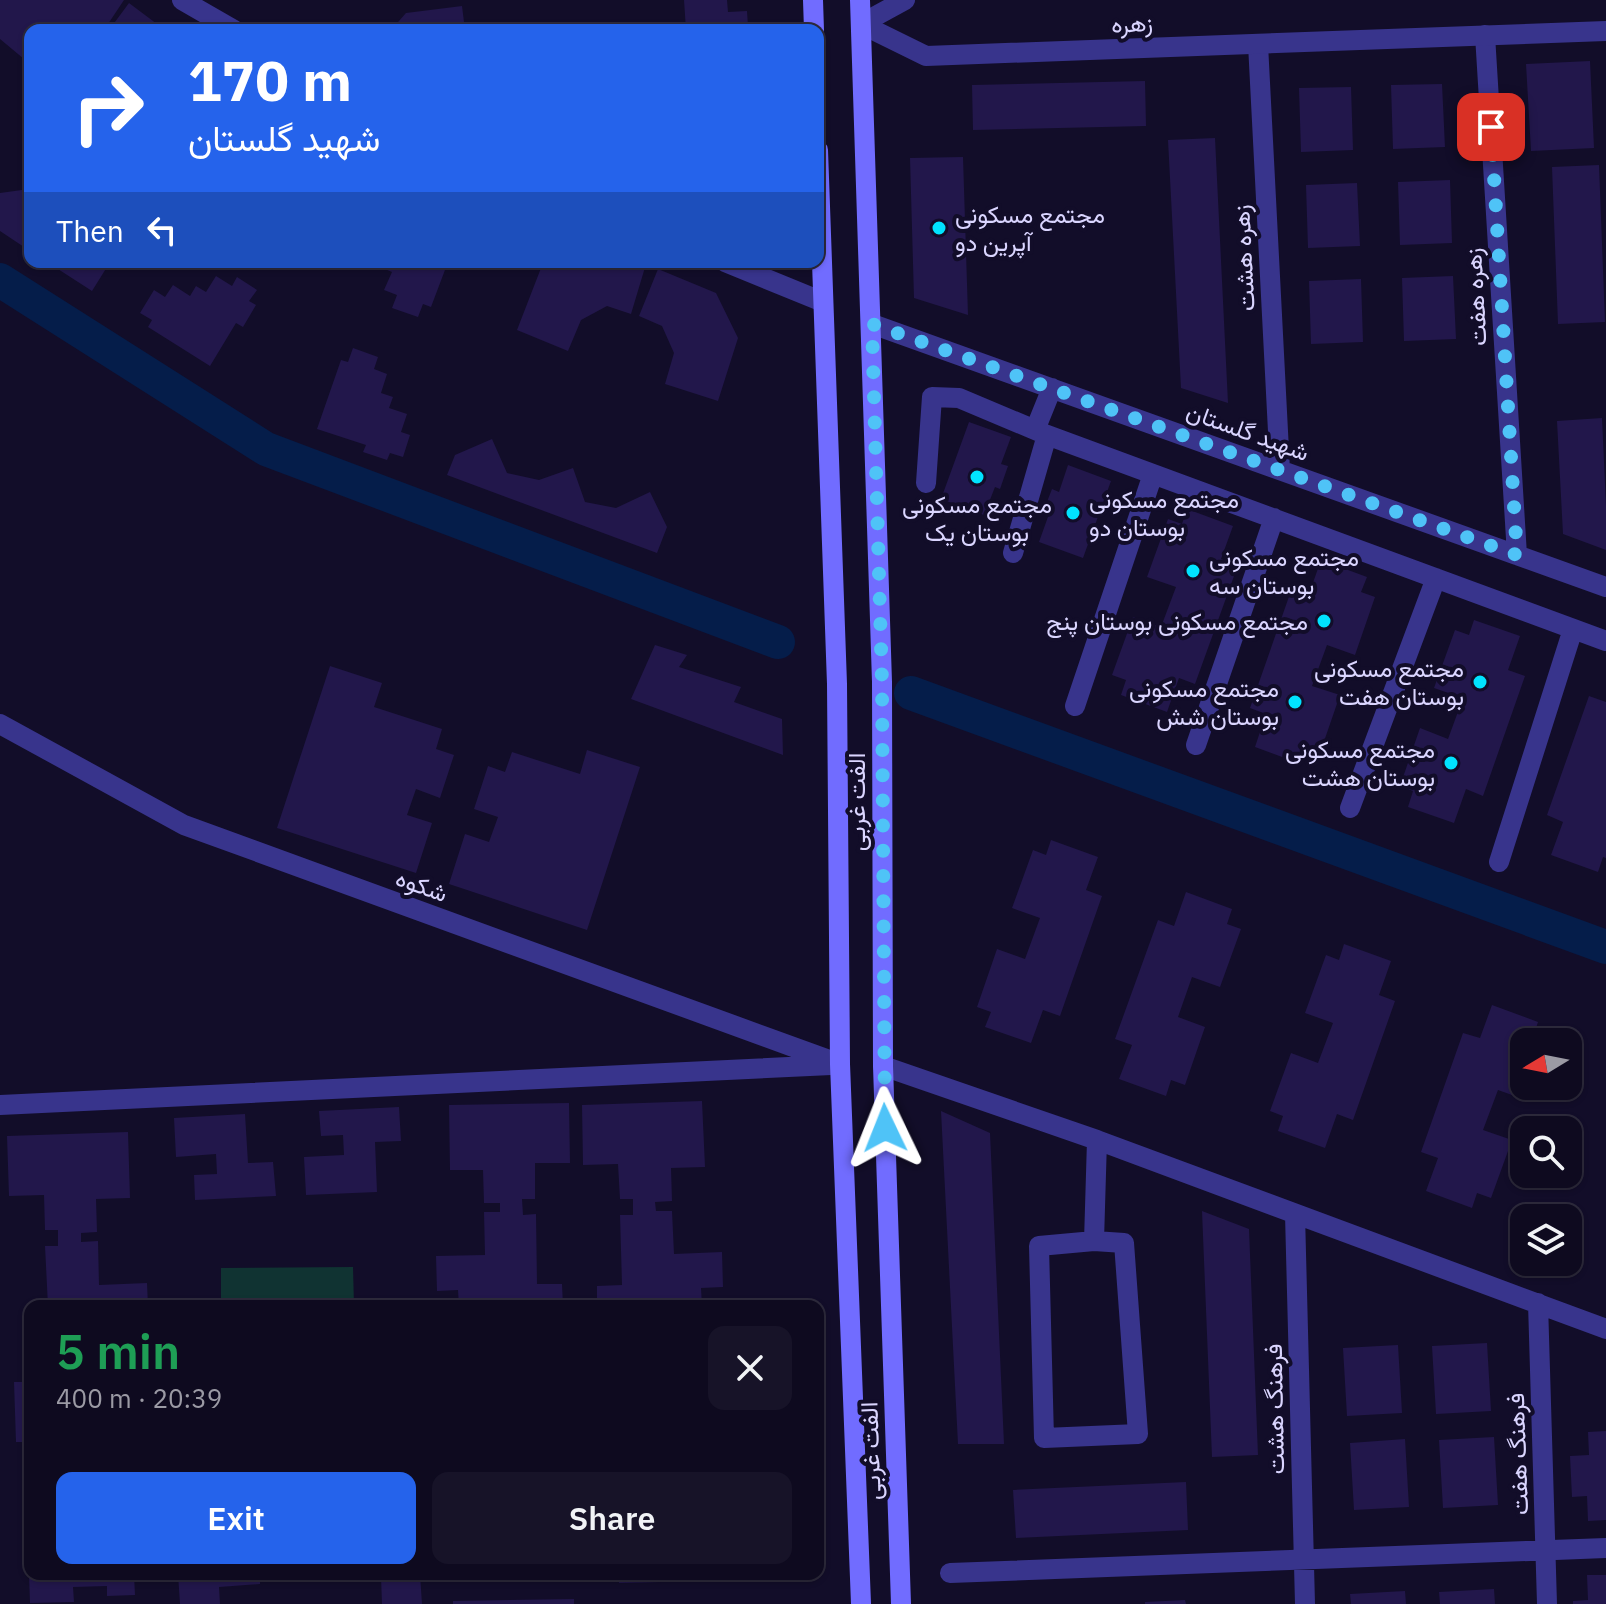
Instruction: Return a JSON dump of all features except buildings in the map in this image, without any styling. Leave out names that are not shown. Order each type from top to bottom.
[{"type":"main road","points":[[813,0],[814,24]]},
{"type":"main road","name":"الفت غربی","points":[[860,0],[882,682],[883,1066],[901,1604]]},
{"type":"main road","name":"الفت غربی","points":[[822,268],[837,684],[840,1064],[861,1604]]},
{"type":"street","points":[[182,0],[224,24]]},
{"type":"street","points":[[861,24],[905,0]]},
{"type":"street","name":"زهره","points":[[861,24],[926,56],[1606,31]]},
{"type":"street","name":"زهره هفت","points":[[1485,35],[1517,555]]},
{"type":"street","name":"زهره هشت","points":[[1258,44],[1280,470]]},
{"type":"street","points":[[740,268],[823,302]]},
{"type":"street","name":"شهید گلستان","points":[[872,324],[1606,587]]},
{"type":"street","points":[[1013,553],[1052,388]]},
{"type":"street","points":[[926,483],[932,397],[959,398],[1041,432],[1606,641]]},
{"type":"street","points":[[1075,706],[1153,474]]},
{"type":"street","points":[[1196,745],[1274,518]]},
{"type":"street","points":[[1350,808],[1436,578]]},
{"type":"street","points":[[1499,862],[1573,629]]},
{"type":"street","name":"شکوه","points":[[0,724],[184,825],[840,1064]]},
{"type":"street","points":[[0,1105],[840,1064]]},
{"type":"street","points":[[883,1066],[1097,1140],[1606,1329]]},
{"type":"street","points":[[1094,1241],[1097,1140]]},
{"type":"street","name":"فرهنگ هشت","points":[[1295,1214],[1305,1604]]},
{"type":"street","points":[[1094,1241],[1124,1243],[1138,1434],[1044,1438],[1039,1246],[1094,1241]]},
{"type":"street","name":"فرهنگ هفت","points":[[1538,1303],[1547,1604]]},
{"type":"street","points":[[950,1573],[1606,1548]]},
{"type":"green space","points":[[353,1267],[354,1300],[221,1300],[221,1268]]},
{"type":"waterway","points":[[0,280],[266,449],[778,642]]},
{"type":"waterway","points":[[911,693],[1606,947]]},
{"type":"place","name":"مجتمع مسکونی آپرین دو","points":[[939,228]]},
{"type":"place","name":"مجتمع مسکونی بوستان یک","points":[[977,477]]},
{"type":"place","name":"مجتمع مسکونی بوستان دو","points":[[1073,513]]},
{"type":"place","name":"مجتمع مسکونی بوستان سه","points":[[1193,571]]},
{"type":"place","name":"مجتمع مسکونی بوستان پنج","points":[[1324,621]]},
{"type":"place","name":"مجتمع مسکونی بوستان هفت","points":[[1480,682]]},
{"type":"place","name":"مجتمع مسکونی بوستان شش","points":[[1295,702]]},
{"type":"place","name":"مجتمع مسکونی بوستان هشت","points":[[1451,763]]},
{"type":"route","points":[[885,1128],[882,682],[872,324],[1517,555],[1491,127]]}]
